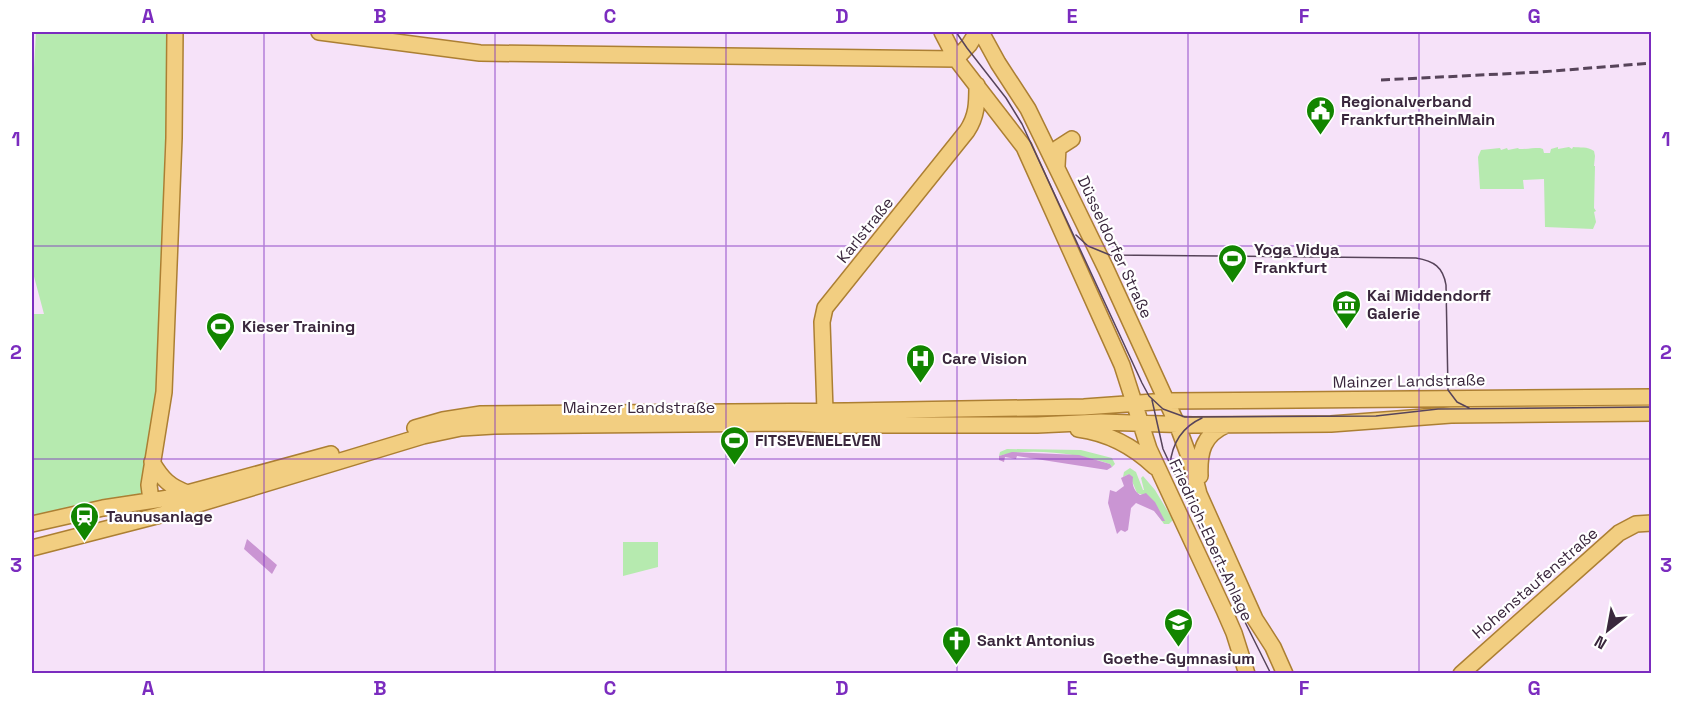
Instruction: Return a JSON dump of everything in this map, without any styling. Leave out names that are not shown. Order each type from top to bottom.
[{"type":"main road","points":[[168,32],[175,55]]},
{"type":"main road","points":[[172,512],[158,507],[151,500],[149,485],[164,393],[174,149],[175,32]]},
{"type":"main road","points":[[320,32],[480,53],[956,58],[979,32]]},
{"type":"main road","points":[[942,32],[956,58],[1024,147],[1122,365],[1134,404],[1147,409],[1170,424],[1331,424],[1451,415],[1652,413]]},
{"type":"main road","name":"Düsseldorfer Straße","points":[[979,32],[1029,109],[1057,166],[1167,401],[1170,424]]},
{"type":"main road","name":"Karlstraße","points":[[825,411],[822,322],[825,308],[967,131],[975,116],[977,85]]},
{"type":"main road","points":[[1057,166],[1059,148],[1072,139]]},
{"type":"main road","name":"Mainzer Landstraße","points":[[151,500],[188,493],[443,420],[468,416],[1084,407],[1167,401],[1652,397]]},
{"type":"main road","name":"Friedrich-Ebert-Anlage","points":[[1134,404],[1149,449],[1234,633],[1247,674]]},
{"type":"main road","name":"Mainzer Landstraße","points":[[120,525],[172,512],[423,436],[461,428],[785,423],[1037,425],[1140,422],[1170,424]]},
{"type":"main road","name":"Friedrich-Ebert-Anlage","points":[[1170,424],[1190,459],[1199,494],[1255,619],[1273,647],[1285,674]]},
{"type":"main road","points":[[1037,425],[1109,436],[1134,449],[1161,473]]},
{"type":"main road","points":[[1199,494],[1200,459],[1203,448],[1211,434],[1226,425]]},
{"type":"main road","points":[[152,462],[166,482],[188,493]]},
{"type":"main road","points":[[32,524],[151,500]]},
{"type":"main road","points":[[32,549],[120,525],[151,500]]},
{"type":"main road","name":"Hohenstaufenstraße","points":[[1461,674],[1619,533],[1628,526],[1644,524]]},
{"type":"green space","name":"Taunusanlage","points":[[36,32],[165,32],[173,56],[165,141],[158,391],[142,495],[32,524],[32,314],[44,314],[32,269],[32,104]]},
{"type":"green space","points":[[1558,147],[1558,149],[1589,148],[1594,151],[1596,222],[1593,229],[1545,227],[1544,179],[1523,180],[1524,189],[1480,189],[1478,157],[1481,150],[1540,148],[1544,153],[1550,153],[1551,149]]},
{"type":"green space","points":[[1007,449],[1081,450],[1112,458],[1115,464],[1112,467],[1098,460],[1055,453],[1025,452],[999,456],[1000,452]]},
{"type":"green space","points":[[1130,468],[1136,472],[1143,490],[1141,478],[1143,476],[1155,490],[1173,520],[1169,524],[1164,524],[1143,495],[1137,493],[1129,474],[1123,477],[1124,472]]},
{"type":"green space","points":[[623,542],[658,542],[658,567],[623,576]]},
{"type":"shaded area","points":[[1012,452],[1079,455],[1110,464],[1112,467],[1107,470],[1017,456],[1016,459],[1005,457],[1004,462],[999,460],[999,456]]},
{"type":"shaded area","points":[[1129,474],[1133,477],[1136,491],[1140,495],[1146,493],[1155,502],[1165,521],[1162,521],[1154,511],[1136,503],[1131,508],[1128,530],[1125,532],[1121,530],[1117,534],[1108,503],[1110,490],[1116,492],[1124,486],[1121,478]]},
{"type":"shaded area","points":[[247,539],[277,565],[272,574],[244,549]]},
{"type":"tram line","points":[[956,32],[1006,98],[1022,124],[1142,383],[1149,396],[1163,409],[1185,417],[1376,416],[1438,409],[1652,407]]},
{"type":"tram line","points":[[1076,235],[1088,246],[1110,255],[1416,258],[1428,261],[1440,269],[1446,285],[1448,390],[1457,402],[1469,408]]},
{"type":"tram line","points":[[1152,400],[1163,449],[1271,674]]},
{"type":"tram line","points":[[1170,465],[1179,437],[1189,426],[1202,418]]},
{"type":"railway","points":[[1381,80],[1541,72],[1652,63]]},
{"type":"place","name":"Regionalverband FrankfurtRheinMain","points":[[1320,136]]},
{"type":"place","name":"Yoga Vidya Frankfurt","points":[[1233,284]]},
{"type":"place","name":"Kai Middendorff Galerie","points":[[1346,330]]},
{"type":"place","name":"Kieser Training","points":[[221,352]]},
{"type":"place","name":"Care Vision","points":[[921,384]]},
{"type":"place","name":"FITSEVENELEVEN","points":[[734,466]]},
{"type":"place","name":"Taunusanlage","points":[[85,542]]},
{"type":"place","name":"Goethe-Gymnasium","points":[[1179,648]]},
{"type":"place","name":"Sankt Antonius","points":[[956,666]]}]
